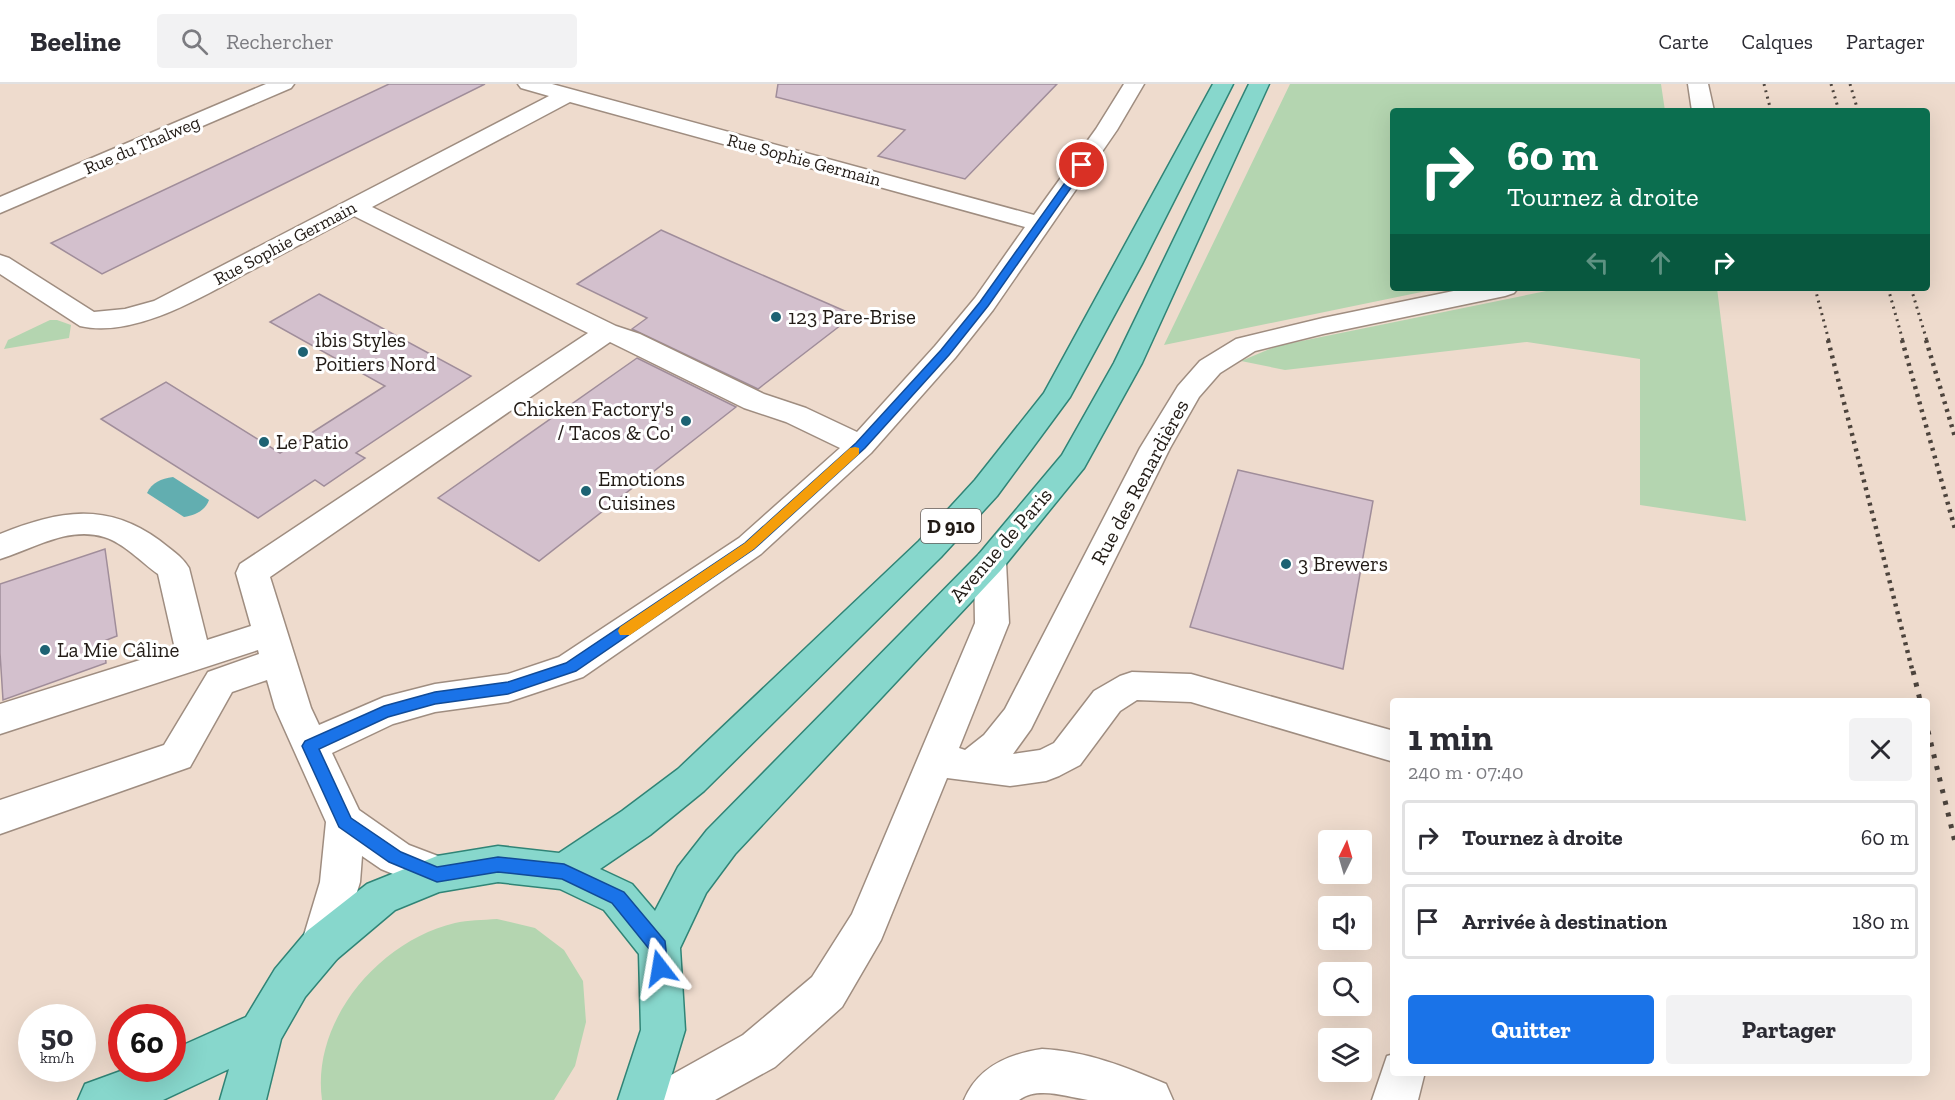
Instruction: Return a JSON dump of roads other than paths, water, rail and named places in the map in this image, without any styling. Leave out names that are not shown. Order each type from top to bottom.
[{"type":"main road","name":"D 910","points":[[564,871],[636,824],[691,780],[930,549],[986,488],[1056,397],[1223,84]]},
{"type":"main road","name":"Avenue de Paris","points":[[658,947],[692,880],[721,842],[990,562],[1073,461],[1128,363],[1259,84]]},
{"type":"main road","points":[[243,1100],[261,1032],[290,983],[322,945],[381,897],[437,874],[498,864],[564,871],[618,897],[658,947],[663,1030],[641,1100]]},
{"type":"main road","points":[[101,1100],[148,1084],[261,1032]]},
{"type":"street","name":"Rue du Thalweg","points":[[0,206],[284,84]]},
{"type":"street","points":[[310,746],[384,712],[435,698],[508,688],[571,667],[750,546],[861,446],[945,352],[984,304],[1106,130],[1134,84]]},
{"type":"street","points":[[1698,84],[1702,108]]},
{"type":"street","name":"Rue Sophie Germain","points":[[533,85],[1040,224]]},
{"type":"street","name":"Rue Sophie Germain","points":[[0,263],[89,320],[126,317],[163,307],[567,95]]},
{"type":"street","points":[[354,207],[607,332],[630,340],[754,401],[796,415],[861,446]]},
{"type":"street","name":"Rue des Renardières","points":[[953,763],[992,753],[1018,719],[1155,448],[1188,392],[1210,367],[1246,345],[1323,326],[1491,291]]},
{"type":"street","points":[[322,945],[340,882],[345,822],[293,708],[252,573],[607,332]]},
{"type":"street","points":[[0,547],[17,538],[74,524],[98,524],[117,529],[173,568],[194,657]]},
{"type":"street","points":[[671,1100],[759,1051],[827,992],[867,926],[953,763],[992,623],[990,562]]},
{"type":"street","points":[[0,719],[194,657],[274,647]]},
{"type":"street","points":[[0,817],[177,756],[220,682],[274,647]]},
{"type":"street","points":[[953,763],[1010,770],[1046,765],[1066,754],[1107,701],[1132,686],[1191,688],[1390,746]]},
{"type":"street","points":[[345,822],[395,857],[437,874]]},
{"type":"street","points":[[987,1100],[1008,1081],[1042,1071],[1087,1076],[1150,1100]]},
{"type":"street","points":[[1395,1100],[1402,1076]]},
{"type":"water","points":[[173,477],[209,500],[202,510],[184,517],[147,493],[157,482]]},
{"type":"railway","points":[[1764,84],[1770,108]]},
{"type":"railway","points":[[1831,84],[1838,108]]},
{"type":"railway","points":[[1850,84],[1857,108]]},
{"type":"railway","points":[[1816,291],[1829,341]]},
{"type":"railway","points":[[1889,291],[1903,341]]},
{"type":"railway","points":[[1912,291],[1927,341]]},
{"type":"railway","points":[[1828,340],[1913,673]]},
{"type":"railway","points":[[1902,340],[1955,529]]},
{"type":"railway","points":[[1926,340],[1955,437]]},
{"type":"railway","points":[[1913,671],[1920,698]]},
{"type":"railway","points":[[1930,739],[1955,842]]},
{"type":"place","name":"123 Pare-Brise","points":[[776,317]]},
{"type":"place","name":"ibis Styles Poitiers Nord","points":[[303,352]]},
{"type":"place","name":"Chicken Factory's / Tacos & Co'","points":[[686,421]]},
{"type":"place","name":"Le Patio","points":[[264,442]]},
{"type":"place","name":"Emotions Cuisines","points":[[586,491]]},
{"type":"place","name":"3 Brewers","points":[[1286,564]]},
{"type":"place","name":"La Mie Câline","points":[[45,650]]}]
